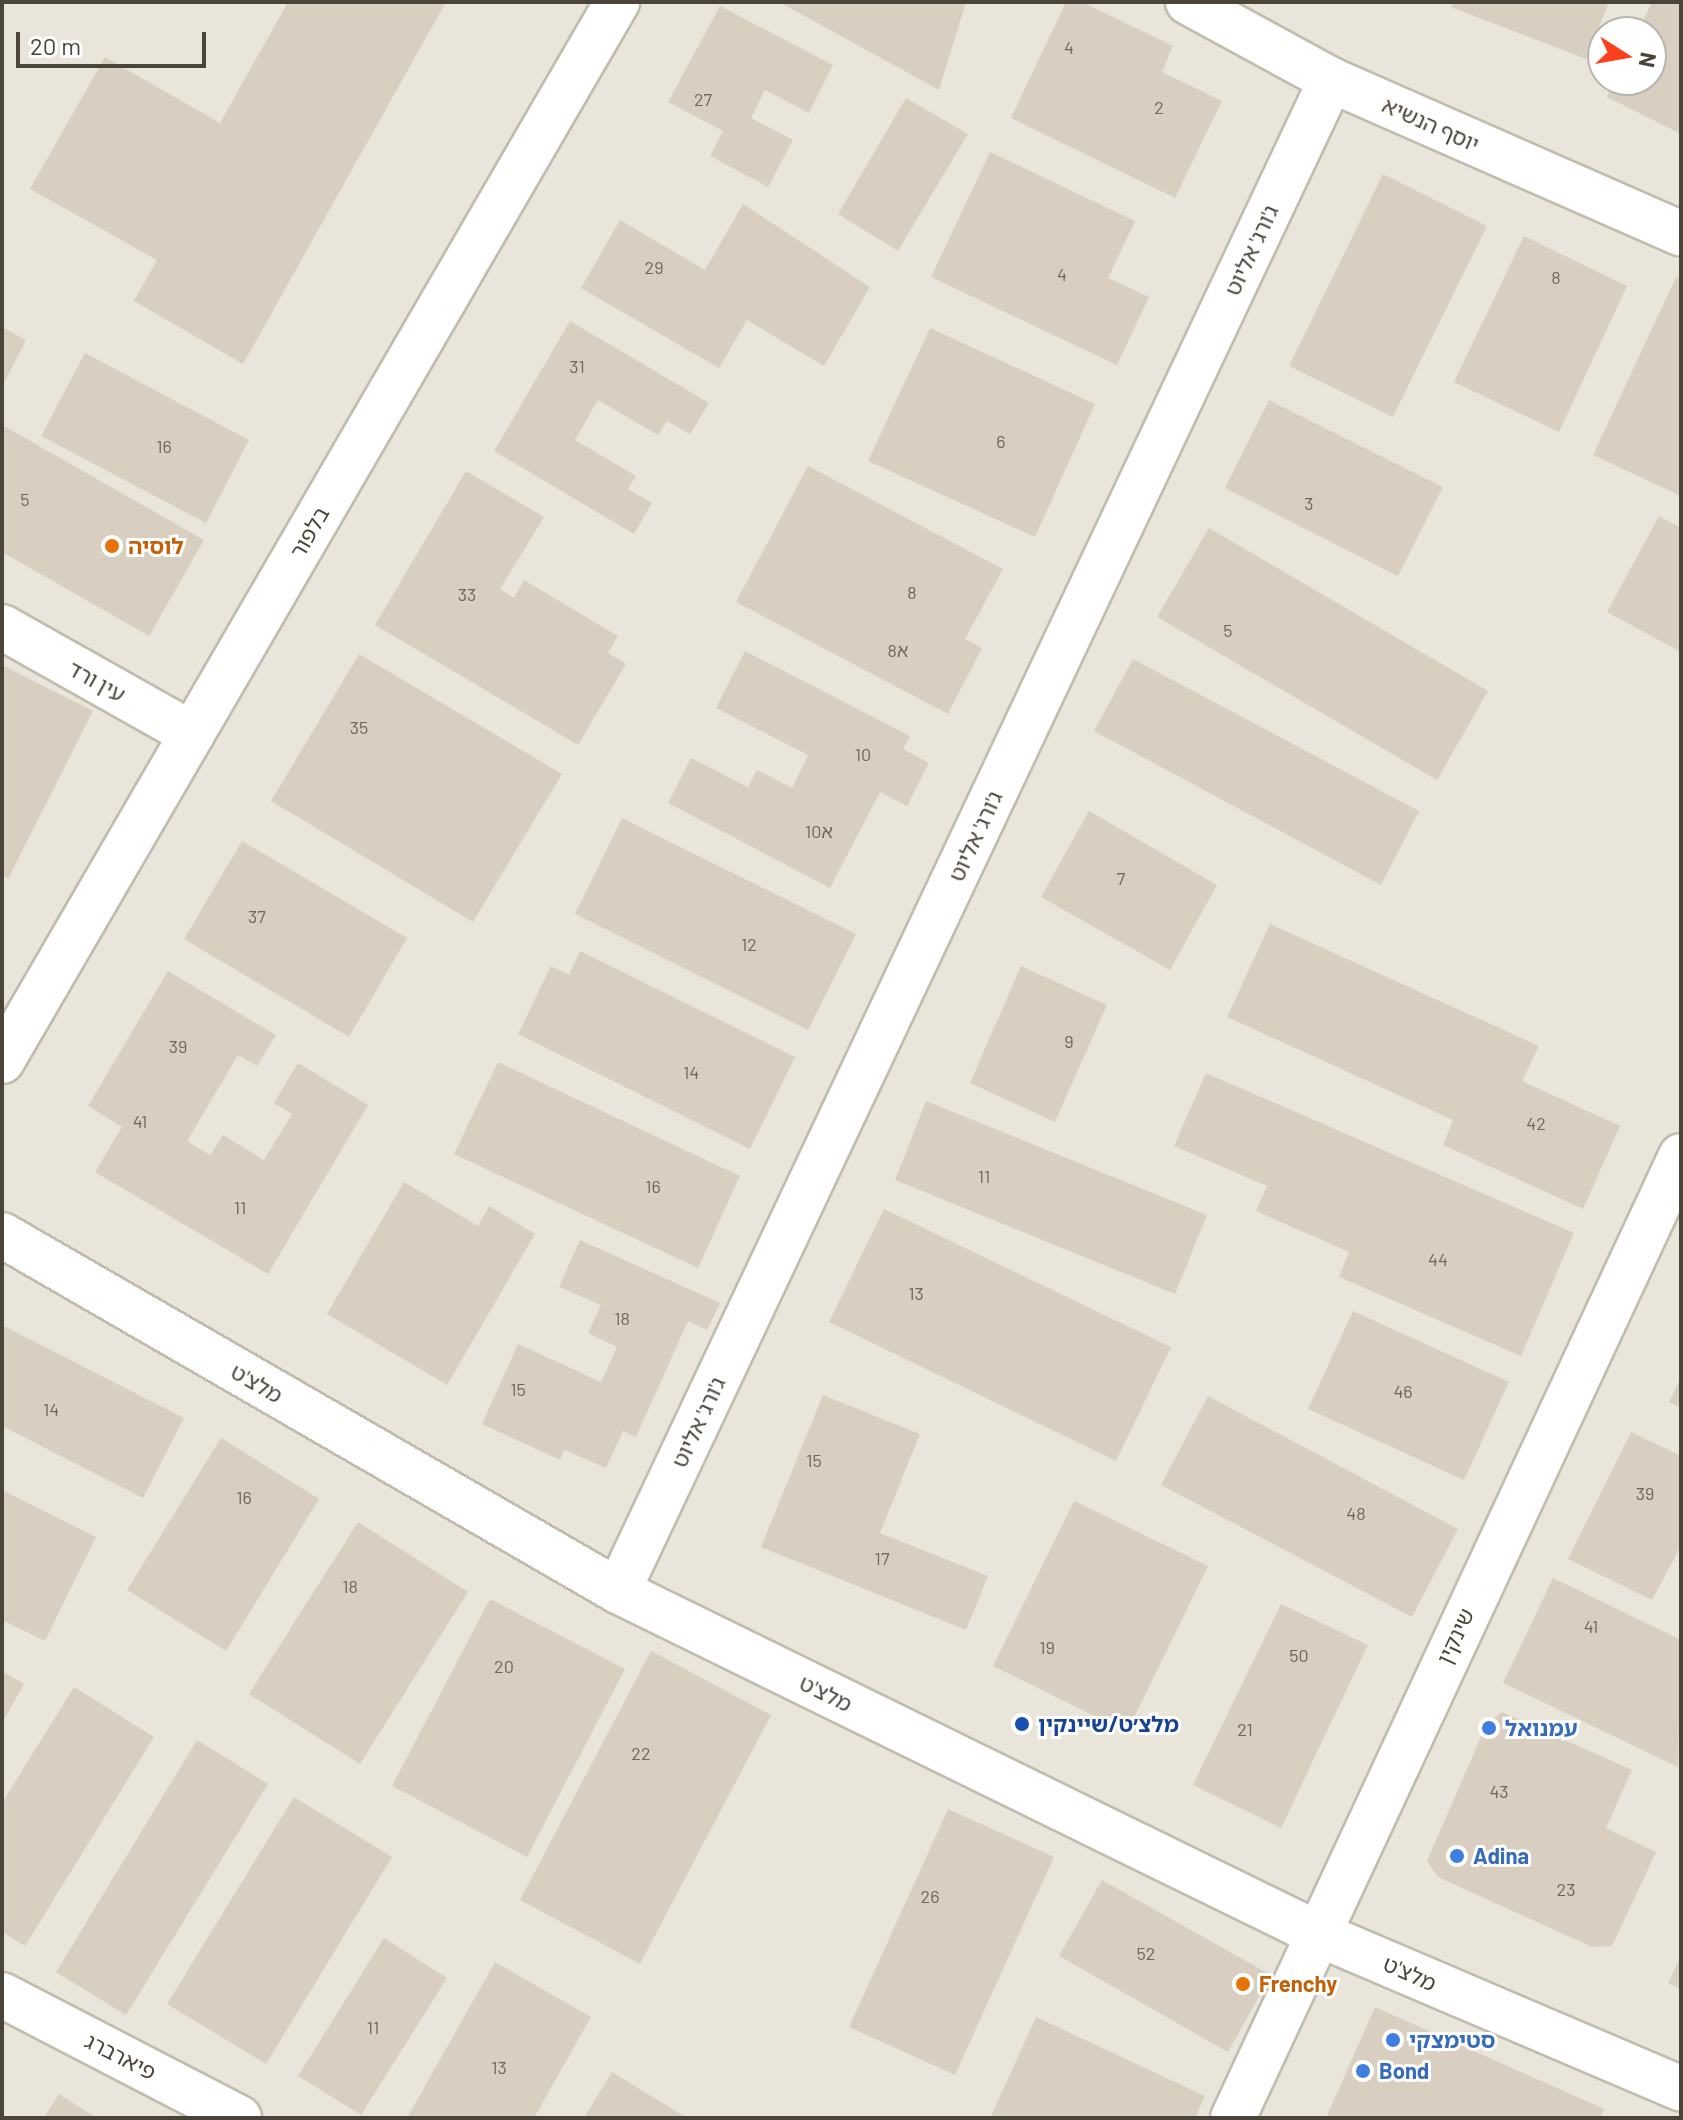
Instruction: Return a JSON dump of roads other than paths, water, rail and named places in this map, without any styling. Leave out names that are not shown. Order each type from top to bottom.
[{"type":"street","name":"בלפור","points":[[2,1061],[617,2]]},
{"type":"street","name":"יוסף הנשיא","points":[[1188,2],[1331,80],[1681,234]]},
{"type":"street","name":"ג'ורג' אליוט","points":[[618,1591],[1331,80]]},
{"type":"street","name":"עין ורד","points":[[2,627],[192,734]]},
{"type":"street","name":"שינקין","points":[[1233,2118],[1316,1933],[1681,1156]]},
{"type":"street","name":"מלצ'ט","points":[[2,1235],[618,1591],[1316,1933],[1681,2089]]},
{"type":"street","name":"פיארברג","points":[[2,1995],[239,2118]]},
{"type":"place","name":"לוסיה","points":[[112,546]]},
{"type":"place","name":"מלצ׳ט/שיינקין","points":[[1022,1724]]},
{"type":"place","name":"עמנואל","points":[[1489,1728]]},
{"type":"place","name":"Adina","points":[[1457,1856]]},
{"type":"place","name":"Frenchy","points":[[1243,1984]]},
{"type":"place","name":"סטימצקי","points":[[1393,2040]]},
{"type":"place","name":"Bond","points":[[1363,2071]]}]
